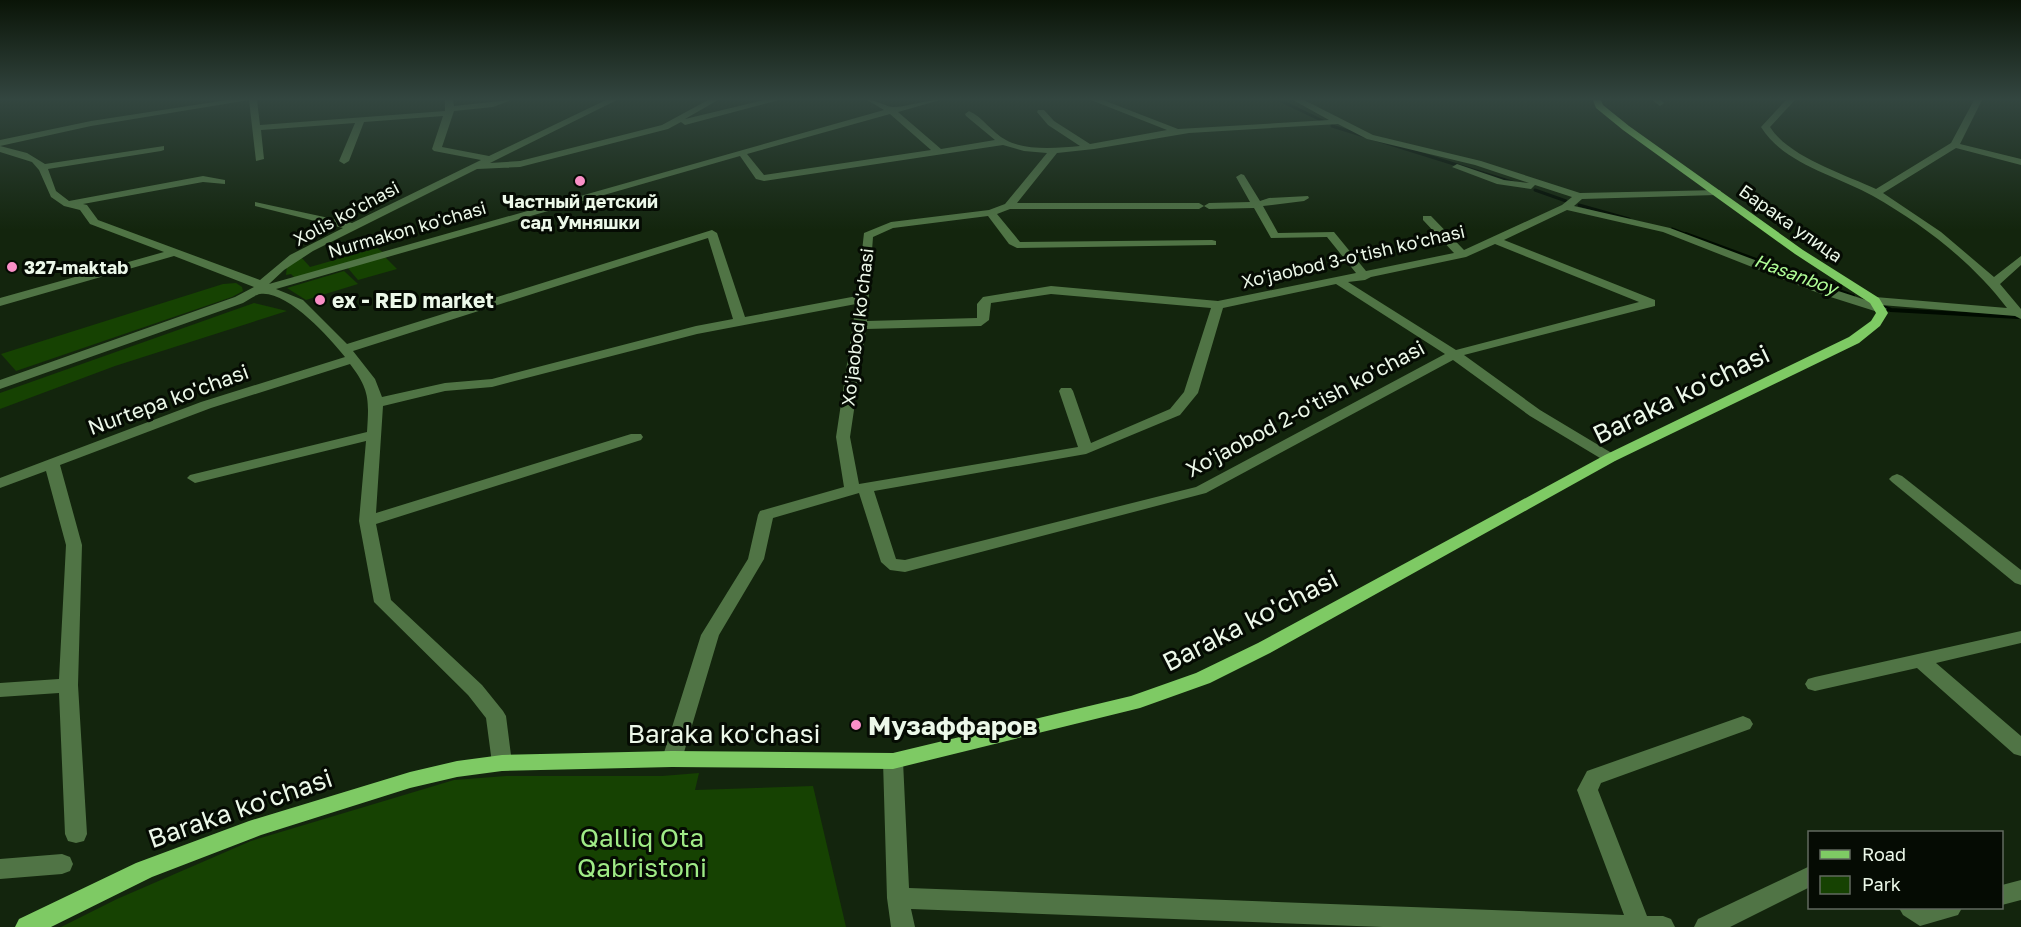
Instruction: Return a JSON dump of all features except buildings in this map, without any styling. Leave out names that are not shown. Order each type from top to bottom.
[{"type":"main road","name":"Барака улица","points":[[1647,143],[1799,252],[1877,304]]},
{"type":"main road","name":"Baraka ko'chasi","points":[[27,927],[144,870],[257,827],[434,774],[502,763],[672,759],[893,760],[1133,703],[1203,678],[1264,648],[1610,458],[1854,340],[1880,318],[1882,313],[1877,304]]},
{"type":"street","points":[[257,143],[259,159]]},
{"type":"street","points":[[344,161],[351,143]]},
{"type":"street","points":[[438,143],[436,148],[487,158]]},
{"type":"street","name":"Xolis ko'chasi","points":[[259,288],[269,275],[281,267],[353,227],[519,143]]},
{"type":"street","points":[[473,165],[520,164],[601,143]]},
{"type":"street","name":"Nurmakon ko'chasi","points":[[0,385],[239,300],[259,288],[776,143]]},
{"type":"street","points":[[929,143],[938,151]]},
{"type":"street","points":[[741,153],[759,177],[764,178],[994,143]]},
{"type":"street","points":[[1006,143],[1023,150],[1053,152],[1105,143]]},
{"type":"street","points":[[1084,143],[1088,146]]},
{"type":"street","points":[[1391,143],[1478,164],[1579,196],[1716,192]]},
{"type":"street","points":[[1780,143],[1792,152],[1876,193],[1937,234],[1994,283],[2020,313]]},
{"type":"street","points":[[1876,193],[1955,145],[2021,162]]},
{"type":"street","points":[[0,149],[23,156],[43,167],[161,148]]},
{"type":"street","name":"Xo'jaobod ko'chasi","points":[[858,489],[843,437],[860,326],[867,235],[891,225],[991,213],[1009,206],[1053,152]]},
{"type":"street","points":[[1413,157],[1466,169],[1489,181],[1513,186],[1543,186]]},
{"type":"street","points":[[43,167],[50,191],[67,204],[83,207],[94,222],[176,252],[299,303],[348,354],[368,380],[376,403],[367,521],[383,602],[475,690],[496,716],[502,763]]},
{"type":"street","points":[[1241,177],[1275,236],[1330,234],[1365,276]]},
{"type":"street","points":[[67,204],[203,179],[213,178],[222,182]]},
{"type":"street","name":"Xo'jaobod 3-o'tish ko'chasi","points":[[860,326],[981,322],[983,303],[987,300],[1051,290],[1218,305],[1340,282],[1462,255],[1566,207],[1579,196]]},
{"type":"street","points":[[1009,206],[1257,205],[1269,201],[1304,198]]},
{"type":"street","points":[[259,204],[353,227]]},
{"type":"street","points":[[1566,207],[1666,230],[1825,291],[1877,304],[2020,313]]},
{"type":"street","points":[[991,213],[1017,245],[1212,243]]},
{"type":"street","points":[[1427,218],[1462,255]]},
{"type":"street","name":"Nurtepa ko'chasi","points":[[0,483],[348,354],[712,233],[740,321]]},
{"type":"street","name":"Xo'jaobod 2-o'tish ko'chasi","points":[[858,489],[889,562],[896,566],[905,566],[1201,490],[1454,354],[1651,303],[1495,240]]},
{"type":"street","points":[[0,302],[176,252]]},
{"type":"street","points":[[1994,283],[2021,259]]},
{"type":"street","points":[[1340,282],[1454,354],[1535,413],[1610,458]]},
{"type":"street","points":[[376,403],[445,387],[492,383],[696,330],[862,299]]},
{"type":"street","name":"Xo'jaobod 3-o'tish ko'chasi","points":[[858,489],[1086,450],[1175,412],[1191,393],[1218,305]]},
{"type":"street","points":[[1066,391],[1086,450]]},
{"type":"street","points":[[195,478],[373,435]]},
{"type":"street","points":[[367,521],[636,437]]},
{"type":"street","points":[[52,463],[74,545],[68,685],[76,834]]},
{"type":"street","points":[[1897,478],[2021,579]]},
{"type":"street","points":[[672,759],[710,635],[756,559],[766,515],[858,489]]},
{"type":"street","points":[[1815,684],[2021,637]]},
{"type":"street","points":[[1919,659],[2021,748]]},
{"type":"street","points":[[0,690],[68,685]]},
{"type":"street","points":[[1639,926],[1587,790],[1590,782],[1594,777],[1743,724]]},
{"type":"street","points":[[893,760],[898,898],[903,927]]},
{"type":"street","points":[[0,869],[62,864]]},
{"type":"street","points":[[1706,927],[1808,876]]},
{"type":"street","points":[[2003,894],[2021,890]]},
{"type":"street","points":[[898,898],[1663,927]]},
{"type":"street","points":[[1912,909],[1920,915],[1946,909]]},
{"type":"green space","points":[[377,248],[384,253],[295,278],[291,274],[286,275],[287,266],[301,257],[310,267]]},
{"type":"green space","points":[[384,256],[397,269],[358,280],[347,267]]},
{"type":"green space","points":[[344,271],[358,284],[306,300],[287,288]]},
{"type":"green space","points":[[236,283],[242,287],[243,291],[232,297],[16,371],[1,354],[223,284]]},
{"type":"green space","points":[[254,303],[287,311],[115,366],[0,409],[0,393]]},
{"type":"green space","name":"Qalliq Ota Qabristoni","points":[[699,773],[695,790],[813,786],[846,927],[61,927],[117,899],[251,841],[454,780],[506,776],[662,776]]},
{"type":"waterway","name":"Hasanboy","points":[[1387,143],[1515,183]]},
{"type":"waterway","name":"Hasanboy","points":[[1535,190],[1566,201]]},
{"type":"waterway","name":"Hasanboy","points":[[1579,205],[1629,219]]},
{"type":"waterway","name":"Hasanboy","points":[[1672,229],[1690,236]]},
{"type":"waterway","name":"Hasanboy","points":[[1686,234],[1853,296]]},
{"type":"waterway","name":"Hasanboy","points":[[1880,306],[1891,310],[2018,317]]},
{"type":"place","name":"Частный детский сад Умняшки","points":[[580,181]]},
{"type":"place","name":"327-maktab","points":[[12,267]]},
{"type":"place","name":"ex - RED market","points":[[320,300]]},
{"type":"place","name":"Музаффаров","points":[[856,725]]}]
